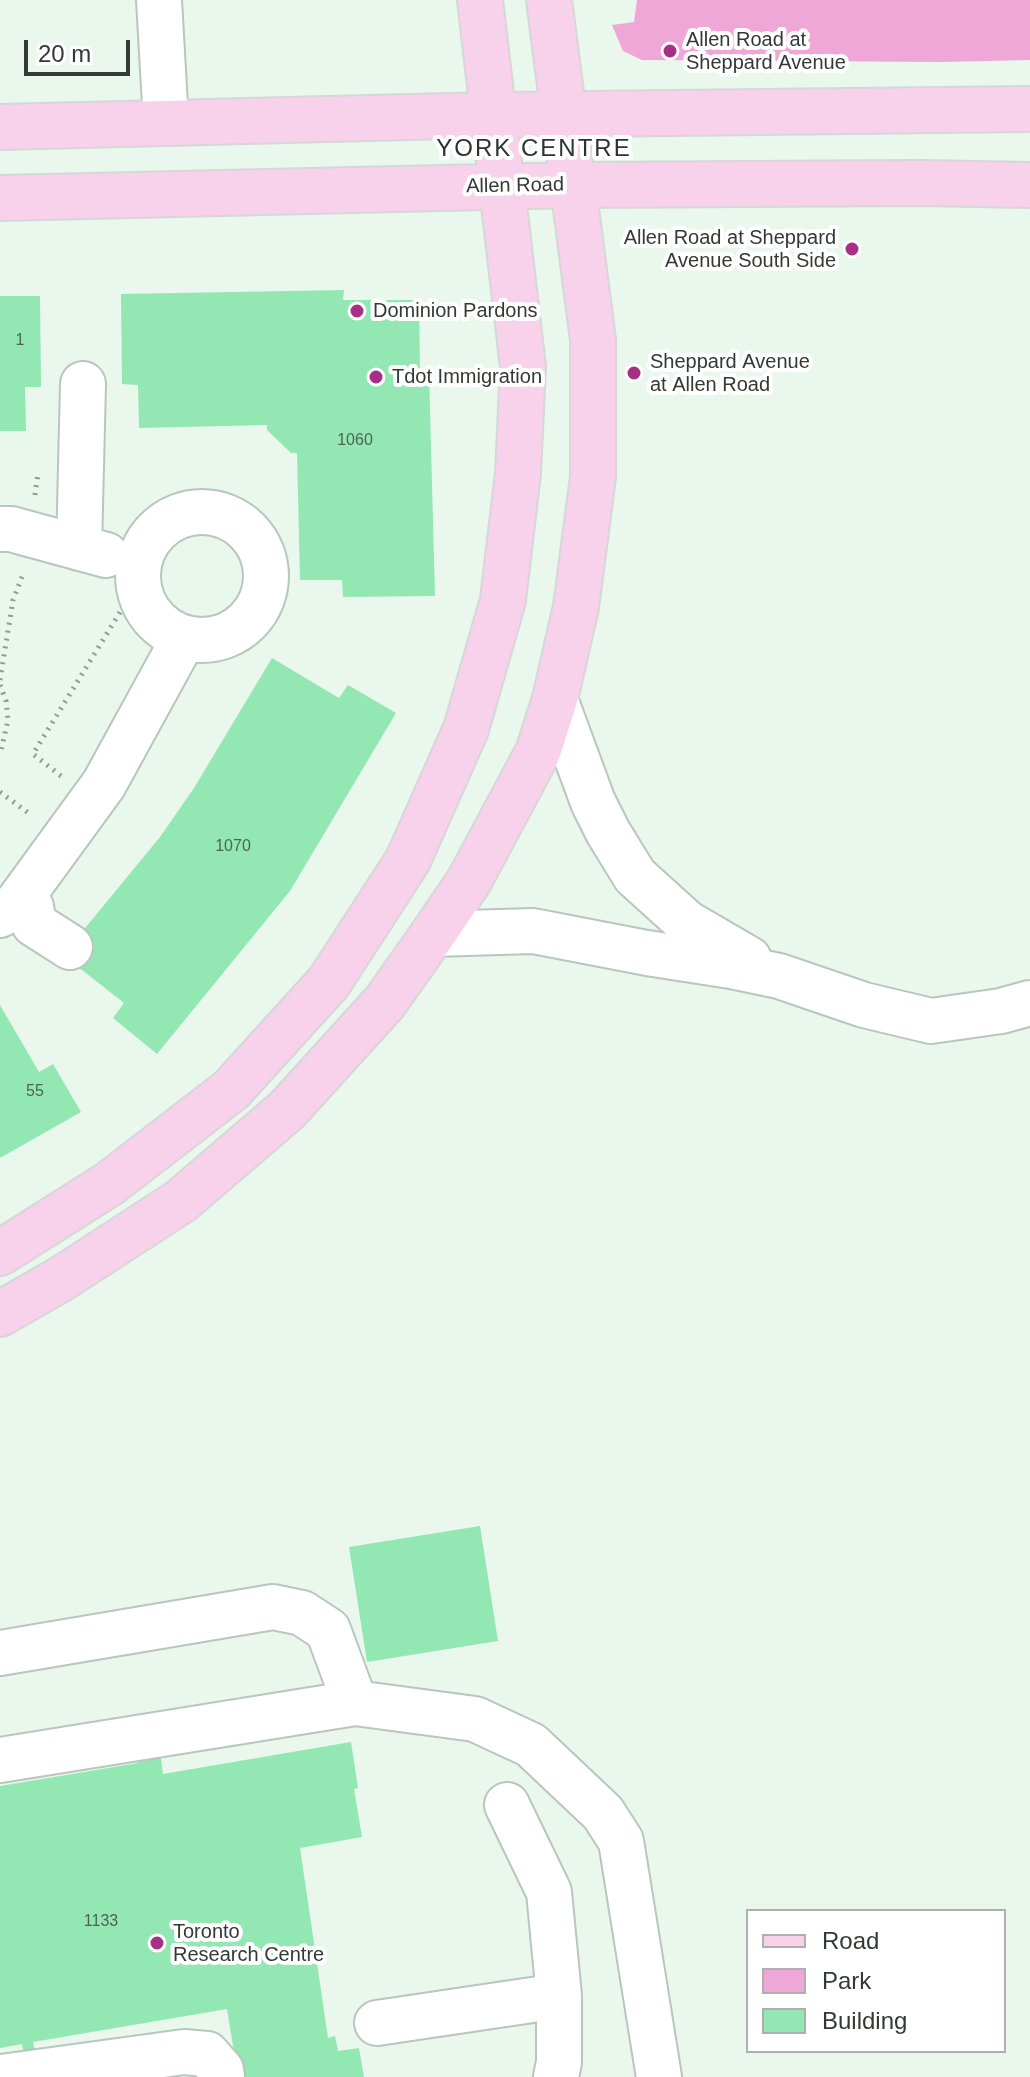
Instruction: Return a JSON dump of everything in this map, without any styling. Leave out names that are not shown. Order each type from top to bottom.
[{"type":"main road","points":[[0,1253],[109,1184],[231,1090],[329,982],[408,860],[466,729],[503,600],[518,473],[523,367],[480,0]]},
{"type":"main road","points":[[0,1314],[61,1279],[181,1201],[287,1110],[385,1002],[433,934],[469,881],[538,752],[555,699],[576,607],[593,477],[593,340],[549,0]]},
{"type":"main road","points":[[0,127],[493,115],[1030,109]]},
{"type":"main road","name":"Allen Road","points":[[0,198],[575,185],[1030,185]]},
{"type":"lane","points":[[159,0],[166,123]]},
{"type":"lane","points":[[4,524],[95,552],[83,384]]},
{"type":"lane","points":[[76,939],[34,924],[18,907],[104,784],[184,638]]},
{"type":"lane","points":[[555,699],[593,802],[635,876],[687,923],[779,976]]},
{"type":"lane","points":[[433,934],[479,930],[533,931],[779,976],[864,1005],[931,1021],[1001,1011],[1030,1003]]},
{"type":"lane","points":[[0,1653],[273,1607],[302,1613],[328,1630],[355,1703]]},
{"type":"lane","points":[[0,1760],[355,1703],[475,1719],[531,1745],[603,1813],[621,1841],[659,2077]]},
{"type":"lane","points":[[507,1805],[549,1892],[559,1996],[556,2077]]},
{"type":"lane","points":[[377,2023],[559,1996]]},
{"type":"lane","points":[[1,2077],[184,2052],[207,2054],[221,2070],[222,2077]]},
{"type":"path","points":[[0,755],[8,720],[0,682],[13,600],[23,578]]},
{"type":"path","points":[[62,777],[33,754],[122,609]]},
{"type":"path","points":[[0,792],[31,815]]},
{"type":"green space","points":[[637,0],[1030,0],[1030,60],[642,60],[623,51],[612,25],[634,22]]},
{"type":"building","points":[[344,290],[343,300],[419,300],[420,372],[429,372],[435,596],[343,597],[342,580],[300,580],[297,453],[291,453],[267,430],[267,425],[139,428],[138,385],[122,384],[121,294]]},
{"type":"building","points":[[0,296],[40,296],[41,387],[25,387],[26,431],[0,431]]},
{"type":"building","points":[[272,658],[339,698],[348,685],[396,713],[290,891],[157,1054],[113,1018],[124,1003],[63,955],[160,837],[194,788]]},
{"type":"building","points":[[0,1005],[39,1072],[53,1064],[81,1112],[0,1158]]},
{"type":"building","points":[[480,1526],[498,1641],[367,1662],[349,1547]]},
{"type":"building","name":"Toronto Research Centre","points":[[351,1742],[358,1788],[354,1789],[362,1837],[300,1848],[328,2038],[335,2036],[338,2051],[359,2048],[364,2077],[238,2077],[227,2009],[33,2042],[40,2077],[28,2077],[22,2044],[0,2048],[0,1786],[138,1763],[136,1747],[159,1743],[163,1774]]},
{"type":"place","name":"Allen Road at Sheppard Avenue","points":[[670,51]]},
{"type":"place","name":"Allen Road at Sheppard Avenue South Side","points":[[852,249]]},
{"type":"place","name":"Dominion Pardons","points":[[357,311]]},
{"type":"place","name":"Sheppard Avenue at Allen Road","points":[[634,373]]},
{"type":"place","name":"Tdot Immigration","points":[[376,377]]},
{"type":"place","name":"Toronto Research Centre","points":[[157,1943]]},
{"type":"district","name":"YORK CENTRE","points":[[534,149]]}]
